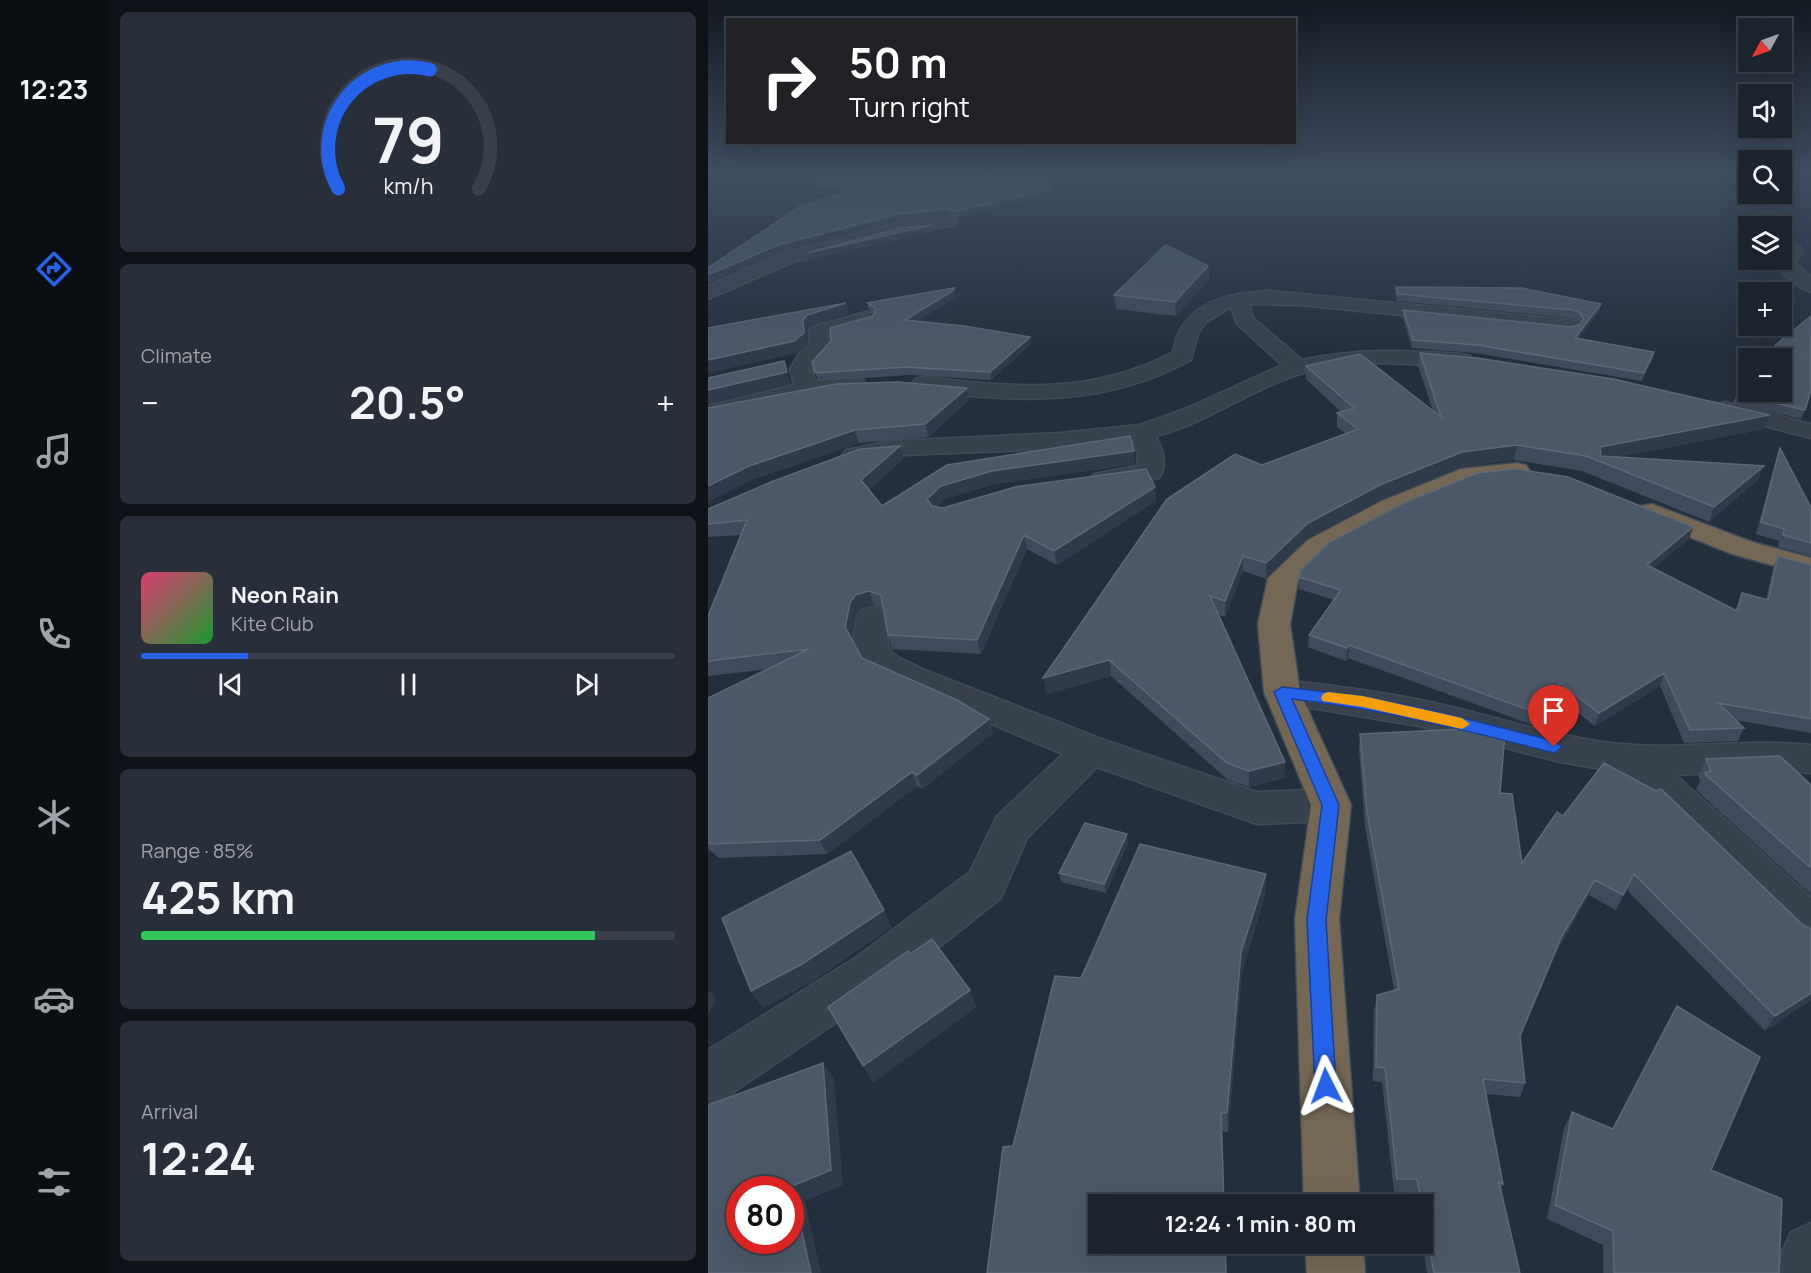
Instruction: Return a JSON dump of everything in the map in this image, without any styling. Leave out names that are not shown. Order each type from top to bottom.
[{"type":"highway","points":[[1331,1194],[1317,920],[1331,805],[1282,692],[1274,624],[1283,579],[1318,546],[1392,507],[1470,475],[1514,470],[1549,476]]},
{"type":"highway","points":[[1620,499],[1742,548],[1811,567]]},
{"type":"highway","points":[[1335,1254],[1336,1273]]},
{"type":"street","points":[[708,293],[787,258],[877,233]]},
{"type":"street","points":[[1791,270],[1811,286]]},
{"type":"street","points":[[902,384],[1008,393],[1046,393],[1133,380],[1159,371],[1183,355],[1188,332],[1206,312],[1238,299],[1277,297],[1570,326]]},
{"type":"street","points":[[1238,299],[1244,320],[1298,368]]},
{"type":"street","points":[[806,389],[801,369],[806,360],[821,347],[819,331],[866,318]]},
{"type":"street","points":[[829,464],[860,453],[891,449],[998,441],[1063,442],[1142,432],[1199,414],[1243,388],[1298,368],[1347,358],[1421,357],[1485,364]]},
{"type":"street","points":[[783,365],[806,360]]},
{"type":"street","points":[[708,413],[806,389],[878,384]]},
{"type":"street","points":[[1700,404],[1811,431]]},
{"type":"street","points":[[1080,482],[1150,472],[1151,454],[1142,432]]},
{"type":"street","points":[[873,616],[870,641],[880,662],[910,677],[1091,750],[1257,808],[1331,805]]},
{"type":"street","points":[[1282,692],[1363,702],[1439,717],[1534,744],[1635,760],[1785,755],[1811,759]]},
{"type":"street","points":[[708,1088],[717,1073],[874,970],[986,885],[1011,828],[1091,750]]},
{"type":"street","points":[[1635,760],[1811,926]]},
{"type":"street","points":[[1808,1273],[1811,1252]]},
{"type":"building","points":[[760,233],[823,233],[778,245],[708,275],[708,268]]},
{"type":"building","points":[[881,233],[895,233],[807,253]]},
{"type":"building","points":[[1166,245],[1208,266],[1175,302],[1114,295]]},
{"type":"building","points":[[1396,287],[1522,288],[1601,304],[1575,338],[1654,352],[1644,373],[1477,345],[1413,340],[1403,310],[1571,327],[1579,325],[1584,319],[1579,312],[1572,310],[1398,294]]},
{"type":"building","points":[[954,288],[905,320],[964,326],[1030,337],[990,372],[906,367],[815,373],[812,362],[831,341],[830,328],[873,316],[876,309],[867,303]]},
{"type":"building","points":[[846,303],[807,315],[803,320],[804,333],[794,341],[708,360],[708,328]]},
{"type":"building","points":[[1811,316],[1811,390],[1805,410],[1771,402],[1792,402],[1792,348],[1772,348],[1787,336],[1792,336],[1792,332]]},
{"type":"building","points":[[1420,353],[1477,358],[1613,379],[1770,415],[1600,447],[1601,456],[1764,466],[1714,507],[1586,456],[1517,445],[1462,452],[1382,484],[1308,523],[1266,563],[1243,556],[1225,601],[1210,596],[1285,762],[1249,771],[1227,763],[1109,660],[1043,678],[1167,499],[1235,454],[1262,465],[1358,429],[1337,413],[1354,408],[1306,366],[1360,354],[1441,417]]},
{"type":"building","points":[[784,361],[787,372],[708,390],[708,378]]},
{"type":"building","points":[[898,382],[967,388],[925,424],[855,430],[749,466],[708,486],[708,408],[836,384]]},
{"type":"building","points":[[1130,436],[1134,451],[992,471],[941,486],[927,499],[932,506],[943,508],[1015,487],[1146,469],[1155,487],[1054,551],[1024,535],[977,640],[888,635],[881,595],[869,591],[855,595],[850,603],[845,627],[862,658],[957,700],[989,719],[917,775],[912,772],[820,840],[710,844],[708,842],[708,698],[809,649],[708,661],[708,616],[747,520],[708,524],[708,509],[771,482],[860,449],[900,446],[861,480],[882,506],[947,465]]},
{"type":"building","points":[[1780,448],[1811,508],[1811,543],[1783,535],[1784,529],[1761,522]]},
{"type":"building","points":[[1516,469],[1568,477],[1693,527],[1647,565],[1737,611],[1742,593],[1768,600],[1778,556],[1811,565],[1811,719],[1718,703],[1744,728],[1690,730],[1664,673],[1599,713],[1560,683],[1540,714],[1349,645],[1347,648],[1309,635],[1341,590],[1299,577],[1301,570],[1330,542],[1404,503],[1478,473]]},
{"type":"building","points":[[1484,728],[1505,733],[1500,793],[1512,794],[1522,863],[1557,812],[1563,816],[1604,763],[1656,791],[1661,789],[1804,926],[1811,929],[1811,993],[1775,1016],[1634,874],[1623,895],[1595,880],[1561,938],[1520,1036],[1525,1083],[1483,1079],[1503,1184],[1499,1182],[1520,1273],[1434,1273],[1431,1254],[1433,1254],[1433,1194],[1420,1194],[1417,1179],[1397,1179],[1385,1068],[1376,1067],[1377,995],[1399,989],[1367,812],[1360,734]]},
{"type":"building","points":[[1780,756],[1811,785],[1811,868],[1704,773],[1711,771],[1706,759]]},
{"type":"building","points":[[1085,823],[1127,834],[1104,884],[1059,873]]},
{"type":"building","points":[[1140,844],[1266,874],[1241,952],[1227,1113],[1221,1113],[1224,1194],[1088,1194],[1088,1254],[1225,1254],[1226,1273],[987,1273],[1003,1147],[1013,1146],[1055,976],[1081,978]]},
{"type":"building","points":[[851,851],[884,910],[802,964],[751,991],[722,918]]},
{"type":"building","points":[[932,939],[970,990],[863,1066],[828,1007],[908,951],[910,954]]},
{"type":"building","points":[[1677,1006],[1760,1057],[1711,1170],[1782,1199],[1779,1273],[1614,1273],[1613,1231],[1555,1205],[1572,1112],[1613,1129]]},
{"type":"building","points":[[823,1063],[831,1170],[804,1181],[804,1176],[726,1176],[726,1254],[804,1254],[804,1241],[811,1273],[708,1273],[708,1105]]},
{"type":"slow traffic","points":[[1328,698],[1363,702],[1439,717],[1462,724]]},
{"type":"route","points":[[1326,1086],[1317,920],[1331,805],[1282,692],[1363,702],[1439,717],[1534,744],[1554,747]]}]
